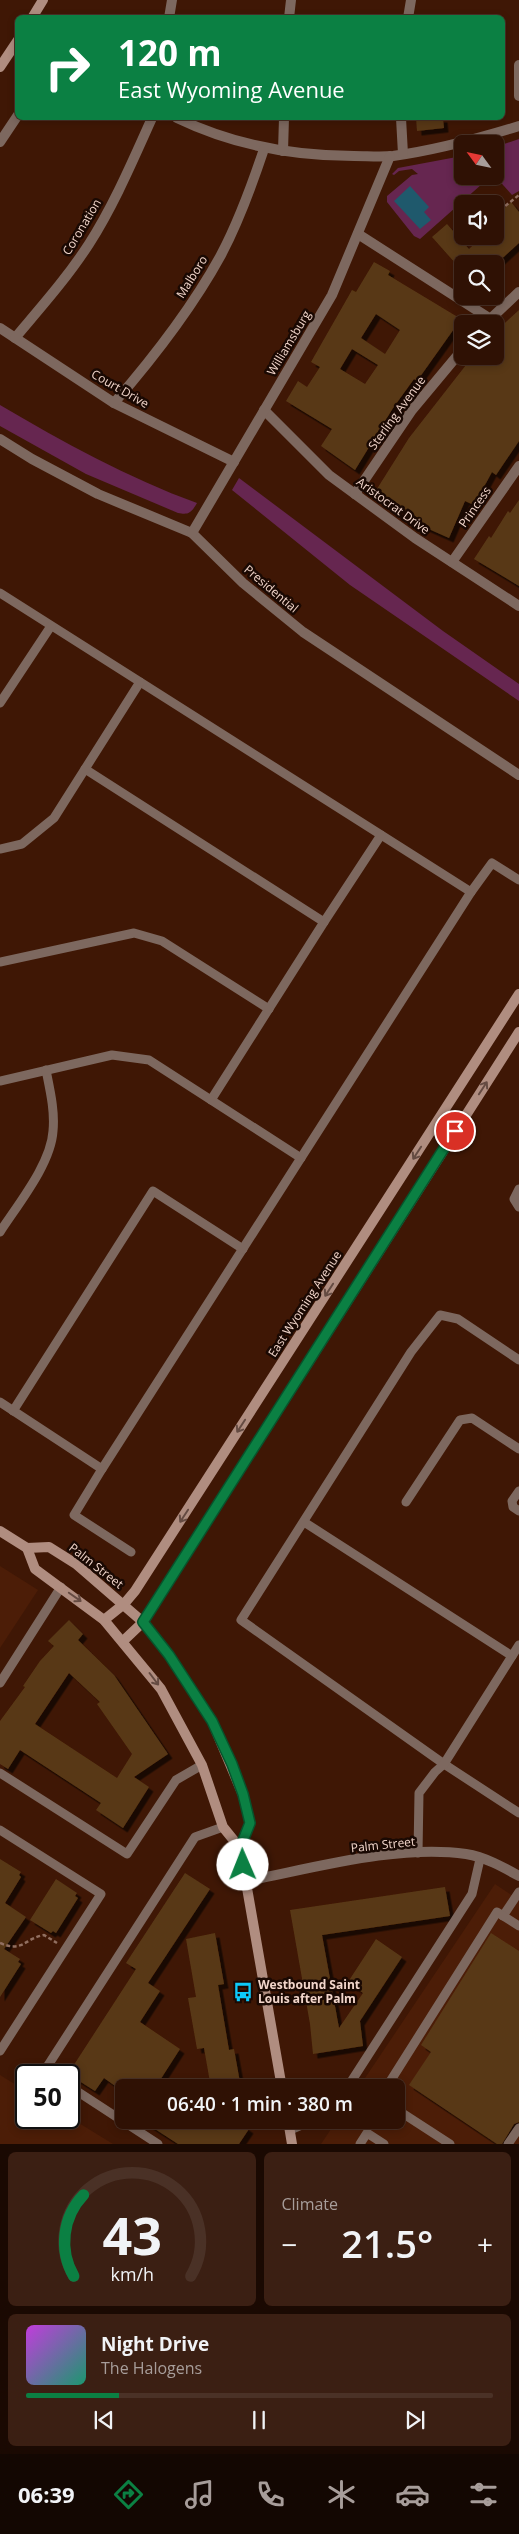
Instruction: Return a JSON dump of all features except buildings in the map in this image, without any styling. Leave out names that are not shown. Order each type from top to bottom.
[{"type":"street","points":[[34,15],[43,0]]},
{"type":"street","points":[[170,15],[172,0]]},
{"type":"street","points":[[289,15],[291,0]]},
{"type":"street","points":[[408,15],[410,0]]},
{"type":"street","points":[[0,67],[15,44]]},
{"type":"street","points":[[519,65],[519,96]]},
{"type":"street","points":[[0,142],[15,120]]},
{"type":"street","name":"Coronation","points":[[15,338],[64,279],[89,244],[126,174],[151,120]]},
{"type":"street","points":[[181,120],[206,132],[264,149],[338,156],[390,156],[452,146],[519,126]]},
{"type":"street","points":[[284,120],[284,151]]},
{"type":"street","points":[[401,120],[403,154]]},
{"type":"street","name":"Malboro","points":[[114,403],[151,361],[221,255],[249,193],[264,149]]},
{"type":"street","name":"Williamsburg","points":[[192,533],[332,295],[390,156]]},
{"type":"street","points":[[358,234],[478,315]]},
{"type":"street","points":[[494,315],[519,292]]},
{"type":"street","name":"Court Drive","points":[[0,328],[114,403],[234,462]]},
{"type":"street","name":"Sterling Avenue","points":[[355,494],[412,410],[454,360]]},
{"type":"street","name":"Aristocrat Drive","points":[[264,410],[329,475],[452,562],[519,606]]},
{"type":"street","name":"Presidential","points":[[0,439],[98,494],[192,533],[242,583],[303,632],[519,775]]},
{"type":"street","name":"Princess","points":[[452,562],[519,466]]},
{"type":"street","name":"East Wyoming Avenue","points":[[104,1620],[124,1604],[194,1500],[519,994]]},
{"type":"street","points":[[123,1641],[143,1622],[519,1032]]},
{"type":"street","points":[[0,1531],[27,1548],[35,1569],[104,1620],[123,1641],[161,1689],[202,1765],[223,1827],[240,1848],[280,2079]]},
{"type":"street","name":"Palm Street","points":[[27,1548],[50,1547],[76,1564],[124,1604],[143,1622],[200,1701],[212,1721],[232,1764],[243,1794],[250,1823],[240,1848]]},
{"type":"street","name":"Palm Street","points":[[247,1882],[354,1860],[418,1853],[467,1854],[498,1865],[519,1876]]},
{"type":"street","points":[[290,2129],[292,2144]]},
{"type":"lane","points":[[0,593],[471,892]]},
{"type":"lane","points":[[0,703],[51,626]]},
{"type":"lane","points":[[0,849],[22,844],[54,818],[140,682]]},
{"type":"lane","points":[[85,769],[324,922]]},
{"type":"lane","points":[[211,1100],[380,835]]},
{"type":"lane","points":[[131,1552],[74,1515],[471,892],[492,862],[519,880]]},
{"type":"lane","points":[[0,962],[134,933],[162,941],[269,1009]]},
{"type":"lane","points":[[0,1081],[112,1055],[149,1060],[301,1158]]},
{"type":"lane","points":[[0,1232],[47,1158],[54,1132],[51,1094],[46,1070]]},
{"type":"lane","points":[[519,1189],[514,1200],[519,1207]]},
{"type":"lane","points":[[13,1411],[153,1192],[243,1249]]},
{"type":"lane","points":[[519,1360],[458,1319],[440,1315],[411,1352],[241,1620],[444,1764],[519,1813]]},
{"type":"lane","points":[[0,1402],[102,1469]]},
{"type":"lane","points":[[406,1502],[460,1420],[472,1418],[519,1449]]},
{"type":"lane","points":[[519,1491],[512,1501],[513,1507],[519,1511]]},
{"type":"lane","points":[[304,1522],[512,1656]]},
{"type":"lane","points":[[0,1683],[61,1587]]},
{"type":"lane","points":[[418,1853],[419,1794],[435,1772],[444,1764],[519,1645]]},
{"type":"lane","points":[[0,1773],[127,1854],[176,1780],[202,1765]]},
{"type":"lane","points":[[50,2064],[195,1837],[223,1827]]},
{"type":"lane","points":[[0,1830],[101,1894],[0,2051]]},
{"type":"lane","points":[[353,2079],[472,1894],[480,1858]]},
{"type":"lane","points":[[503,1916],[519,1892]]},
{"type":"lane","points":[[392,2079],[497,1912],[519,1926]]},
{"type":"lane","points":[[80,2093],[158,2144]]},
{"type":"lane","points":[[405,2115],[436,2140],[450,2144]]},
{"type":"lane","points":[[508,2144],[519,2128]]},
{"type":"lane","points":[[360,2144],[368,2133],[384,2144]]},
{"type":"path","points":[[504,207],[519,195]]},
{"type":"path","points":[[0,1943],[9,1947],[19,1947],[44,1935],[66,1949]]},
{"type":"shaded area","points":[[519,139],[519,191],[512,195],[503,185],[504,144]]},
{"type":"shaded area","points":[[454,158],[454,185],[481,185],[470,195],[454,195],[454,209],[420,239],[414,236],[387,202],[387,196],[412,175],[418,174],[412,169],[392,174],[398,168]]},
{"type":"shaded area","points":[[0,405],[96,458],[146,482],[197,503],[189,512],[185,514],[178,513],[86,474],[0,426]]},
{"type":"shaded area","points":[[239,478],[443,631],[519,684],[519,701],[350,585],[232,490]]},
{"type":"shaded area","points":[[0,1566],[38,1590],[0,1648]]},
{"type":"shaded area","points":[[495,1884],[519,1900],[519,2144],[321,2144],[331,2129],[405,2129],[405,2079],[364,2079]]},
{"type":"shaded area","points":[[0,2075],[15,2084],[15,2129],[80,2129],[80,2124],[113,2144],[0,2144]]},
{"type":"water","points":[[410,186],[429,207],[424,212],[431,220],[420,229],[394,201]]},
{"type":"place","name":"Westbound Saint Louis after Palm","points":[[243,1992]]},
{"type":"route","points":[[243,1865],[240,1848],[250,1823],[243,1794],[232,1764],[212,1721],[196,1694],[143,1622],[455,1131]]}]
